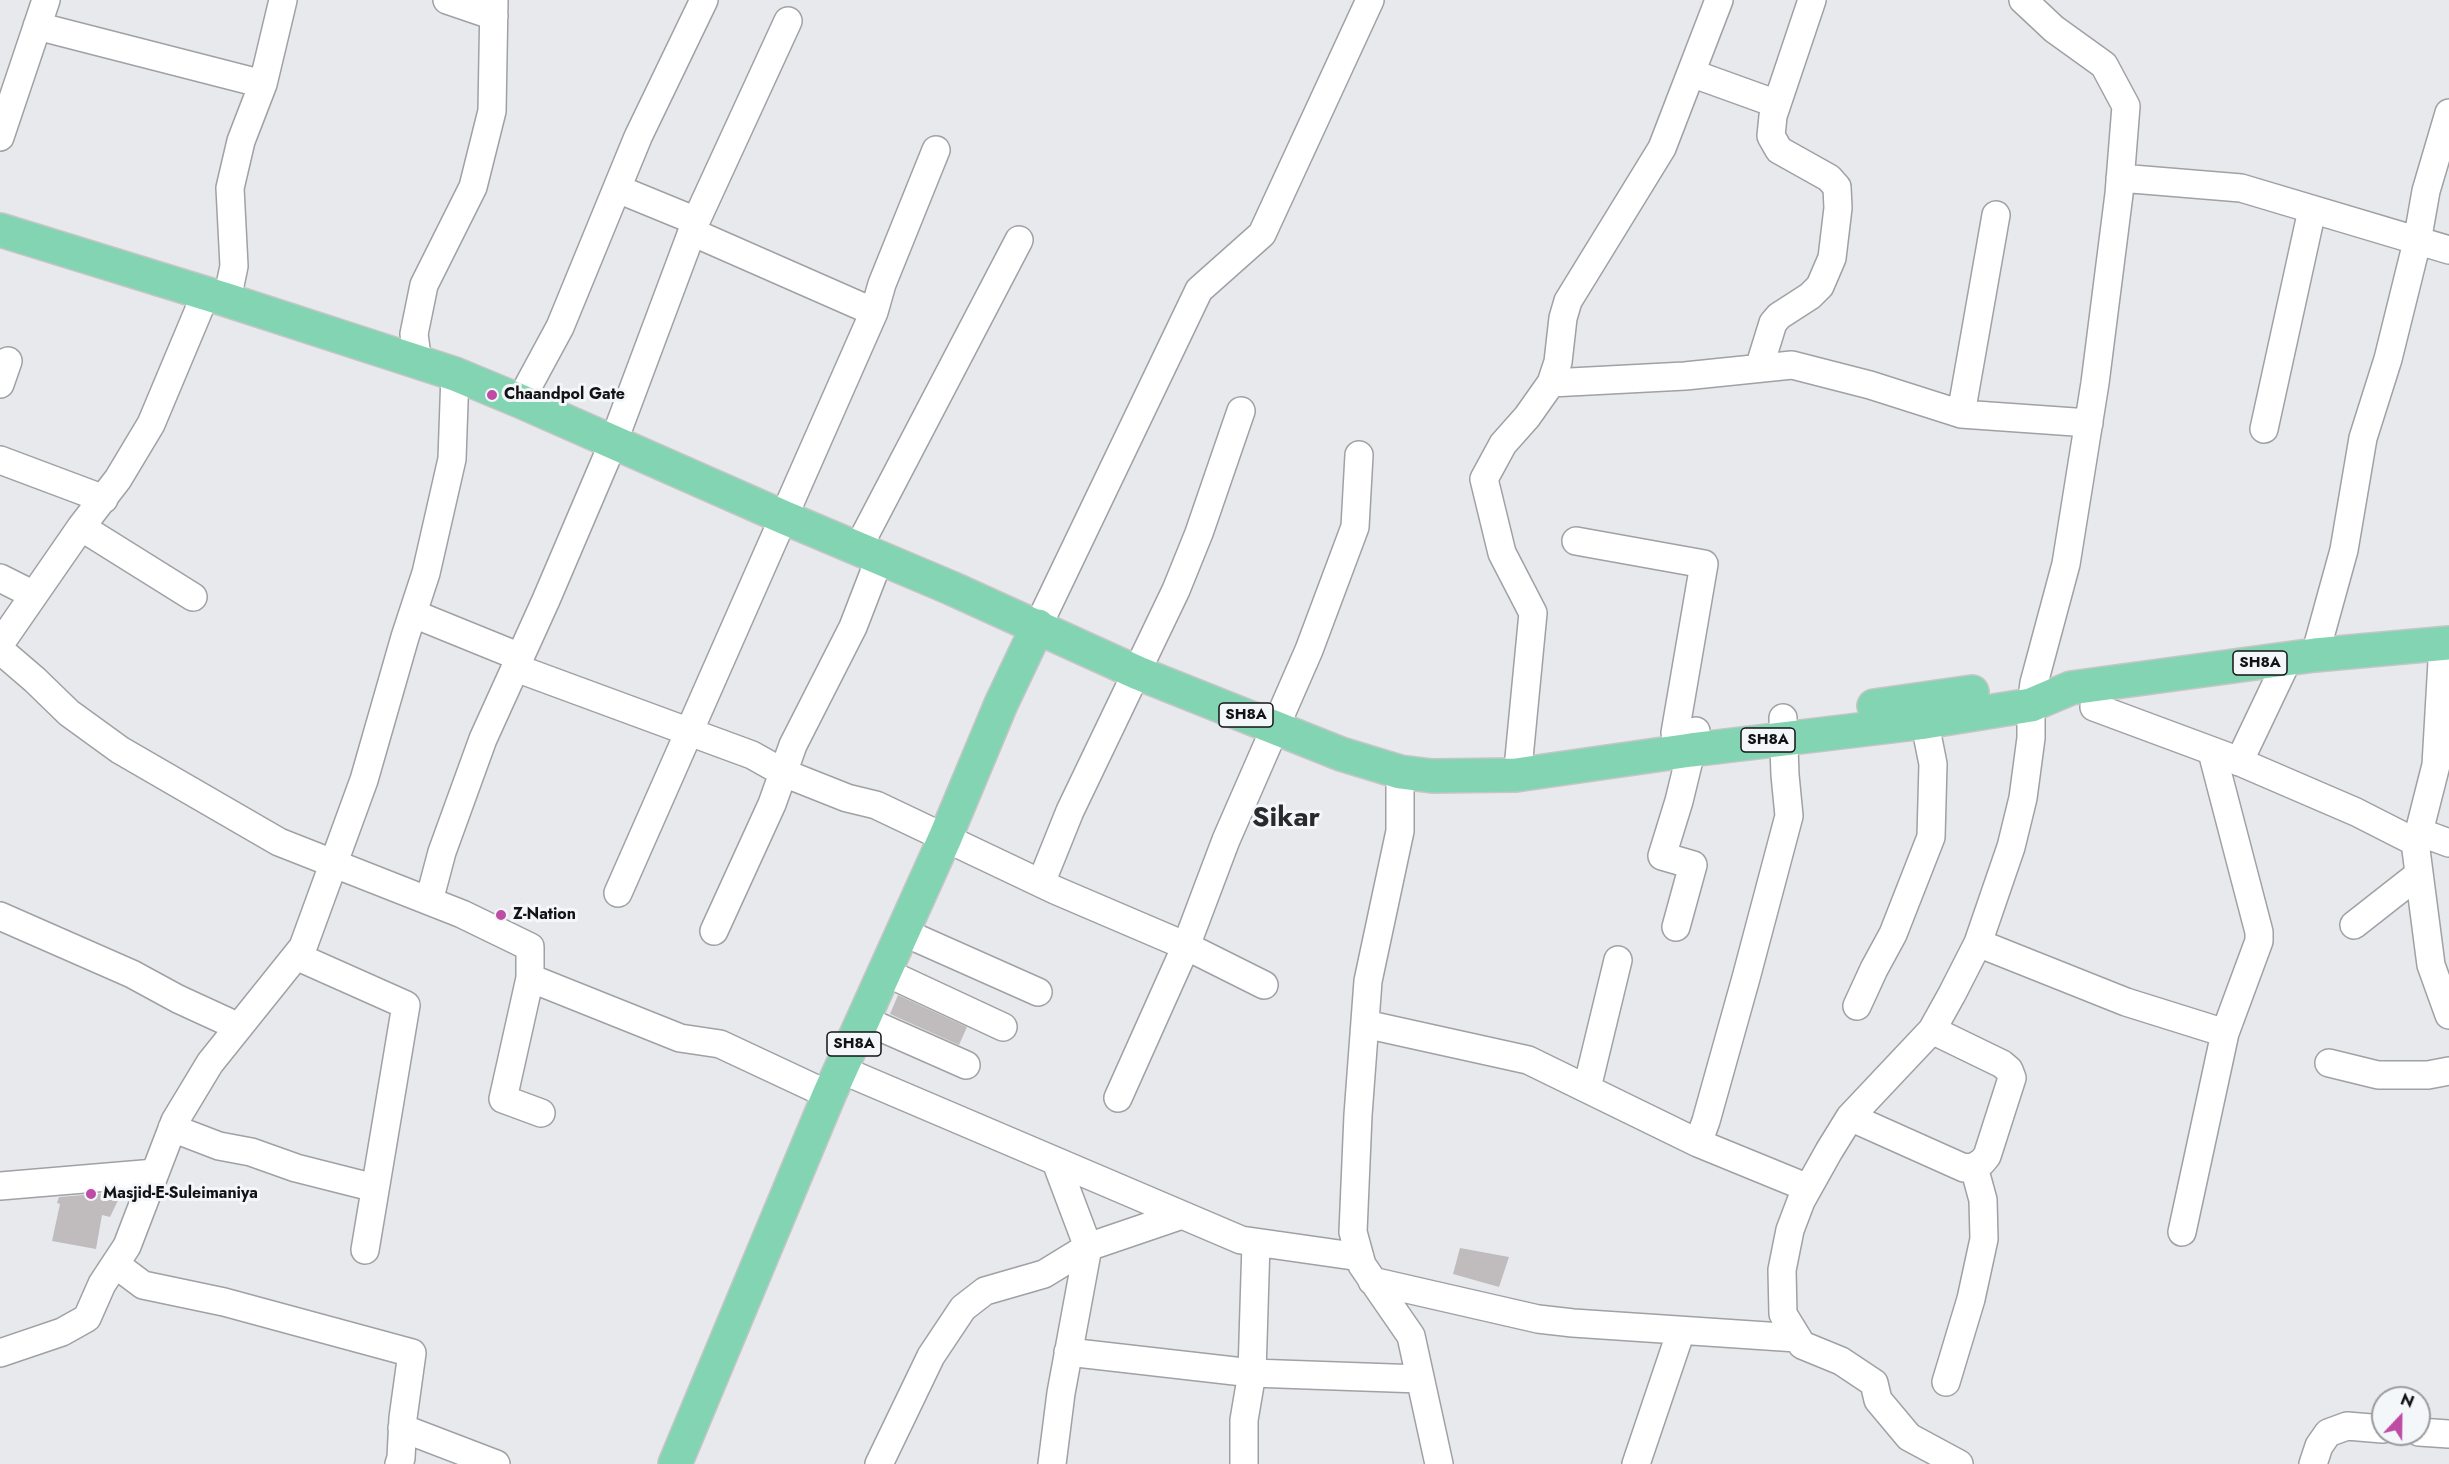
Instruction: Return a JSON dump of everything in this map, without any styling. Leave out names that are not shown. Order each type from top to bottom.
[{"type":"main road","points":[[0,230],[454,374],[783,518],[1038,626]]},
{"type":"main road","name":"SH8A","points":[[675,1464],[836,1083],[945,838],[1001,704],[1038,626],[1138,672],[1341,754],[1400,772],[1432,776],[1516,775],[1687,738]]},
{"type":"main road","name":"SH8A","points":[[1462,774],[1519,758],[1923,711],[2033,694],[2083,698],[2302,657],[2446,644]]},
{"type":"street","points":[[0,137],[46,0]]},
{"type":"street","points":[[0,644],[81,527],[104,499],[151,424],[234,266],[230,188],[242,141],[263,84],[283,0]]},
{"type":"street","points":[[418,363],[414,334],[424,285],[473,187],[492,111],[494,8],[447,0]]},
{"type":"street","points":[[520,401],[560,327],[638,137],[704,0]]},
{"type":"street","points":[[1038,626],[1199,290],[1262,234],[1370,0]]},
{"type":"street","points":[[1519,758],[1533,613],[1502,553],[1484,480],[1503,444],[1527,417],[1551,383],[1558,362],[1563,318],[1568,301],[1662,147],[1719,0]]},
{"type":"street","points":[[1759,368],[1773,323],[1820,286],[1832,258],[1838,208],[1837,187],[1829,178],[1779,150],[1773,142],[1771,126],[1812,0]]},
{"type":"street","points":[[1959,1464],[1909,1437],[1878,1401],[1874,1383],[1841,1361],[1802,1346],[1784,1314],[1782,1270],[1790,1230],[1808,1188],[1850,1118],[1932,1030],[1978,943],[2011,847],[2024,798],[2031,738],[2033,694],[2066,564],[2089,423],[2120,178],[2126,106],[2104,65],[2054,29],[2023,0]]},
{"type":"street","points":[[429,901],[442,852],[483,739],[613,443],[694,226],[788,21]]},
{"type":"street","points":[[38,26],[263,84]]},
{"type":"street","points":[[1691,73],[1777,104]]},
{"type":"street","points":[[2239,762],[2302,657],[2344,550],[2363,438],[2388,359],[2417,242],[2426,191],[2445,141],[2449,113]]},
{"type":"street","points":[[618,893],[874,312],[882,284],[936,150]]},
{"type":"street","points":[[2120,178],[2241,189],[2449,250]]},
{"type":"street","points":[[618,189],[874,312]]},
{"type":"street","points":[[2264,429],[2312,210]]},
{"type":"street","points":[[1961,414],[1996,214]]},
{"type":"street","points":[[714,932],[784,773],[793,745],[853,627],[869,553],[1019,240]]},
{"type":"street","points":[[1551,383],[1685,376],[1792,365],[1870,385],[1961,414],[2089,423]]},
{"type":"street","points":[[0,1353],[62,1332],[87,1318],[102,1284],[127,1246],[172,1128],[210,1063],[303,947],[364,780],[426,573],[452,459],[454,374]]},
{"type":"street","points":[[1041,883],[1070,811],[1138,672],[1196,542],[1241,411]]},
{"type":"street","points":[[1118,1098],[1186,946],[1226,840],[1309,650],[1355,527],[1359,454]]},
{"type":"street","points":[[0,460],[104,499]]},
{"type":"street","points":[[81,527],[193,597]]},
{"type":"street","points":[[1576,541],[1704,564],[1687,738],[1662,856],[1693,865],[1676,927]]},
{"type":"street","points":[[0,578],[34,595]]},
{"type":"street","points":[[424,618],[518,663],[752,755],[784,773],[847,798],[876,805],[1041,883],[1186,946],[1264,985]]},
{"type":"street","points":[[2446,644],[2436,765],[2417,837],[2419,874],[2431,965],[2448,1010]]},
{"type":"street","points":[[0,650],[69,713],[120,750],[279,842],[462,914],[530,947],[530,978],[503,1099],[541,1113]]},
{"type":"street","points":[[2083,698],[2417,837],[2449,843]]},
{"type":"street","points":[[1857,1006],[1893,934],[1931,837],[1934,805],[1933,764],[1923,711]]},
{"type":"street","points":[[1698,1143],[1740,1000],[1789,816],[1783,728]]},
{"type":"street","points":[[2182,1232],[2225,1033],[2257,952],[2259,932],[2212,752]]},
{"type":"street","points":[[1400,772],[1400,831],[1368,981],[1358,1115],[1353,1232],[1366,1269],[1411,1336],[1439,1464]]},
{"type":"street","points":[[2354,925],[2419,874]]},
{"type":"street","points":[[0,916],[132,974],[178,999],[239,1027]]},
{"type":"street","points":[[903,932],[1038,992]]},
{"type":"street","points":[[1978,943],[2126,1002],[2225,1033]]},
{"type":"street","points":[[296,956],[406,1005],[365,1250]]},
{"type":"street","points":[[1587,1088],[1618,960]]},
{"type":"street","points":[[885,972],[1003,1027]]},
{"type":"street","points":[[530,978],[680,1038],[720,1044],[1056,1162],[1241,1240],[1366,1269],[1538,1319],[1603,1326],[1797,1338]]},
{"type":"street","points":[[864,1020],[966,1065]]},
{"type":"street","points":[[1365,1024],[1527,1060],[1698,1143],[1808,1188]]},
{"type":"street","points":[[1850,1118],[1964,1168],[1974,1167],[1987,1156],[2012,1078],[2002,1064],[1932,1030]]},
{"type":"street","points":[[2329,1063],[2378,1075],[2428,1075],[2449,1071]]},
{"type":"street","points":[[172,1128],[219,1146],[251,1152],[296,1168],[375,1188]]},
{"type":"street","points":[[1052,1464],[1068,1352],[1088,1247],[1056,1162]]},
{"type":"street","points":[[1946,1382],[1971,1299],[1984,1239],[1983,1200],[1974,1167]]},
{"type":"street","points":[[0,1186],[155,1173]]},
{"type":"street","points":[[879,1464],[931,1356],[963,1308],[985,1291],[1044,1274],[1088,1247],[1182,1215]]},
{"type":"street","points":[[1244,1464],[1244,1420],[1252,1373],[1256,1242]]},
{"type":"street","points":[[115,1264],[143,1285],[224,1302],[412,1353],[399,1464]]},
{"type":"street","points":[[1636,1464],[1681,1331]]},
{"type":"street","points":[[1068,1352],[1252,1373],[1420,1379]]},
{"type":"street","points":[[2313,1464],[2319,1446],[2328,1433],[2348,1426],[2371,1428]]},
{"type":"street","points":[[402,1428],[496,1464]]},
{"type":"street","points":[[2431,1433],[2449,1434]]},
{"type":"building","points":[[898,995],[967,1027],[959,1045],[890,1014]]},
{"type":"building","points":[[122,1192],[110,1217],[102,1215],[96,1249],[52,1241],[60,1204],[57,1203],[59,1197]]},
{"type":"building","points":[[1460,1248],[1509,1257],[1499,1287],[1453,1274]]},
{"type":"place","name":"Chaandpol Gate","points":[[492,395]]},
{"type":"place","name":"Z-Nation","points":[[501,915]]},
{"type":"place","name":"Masjid-E-Suleimaniya","points":[[91,1194]]},
{"type":"district","name":"Sikar","points":[[1286,819]]}]
